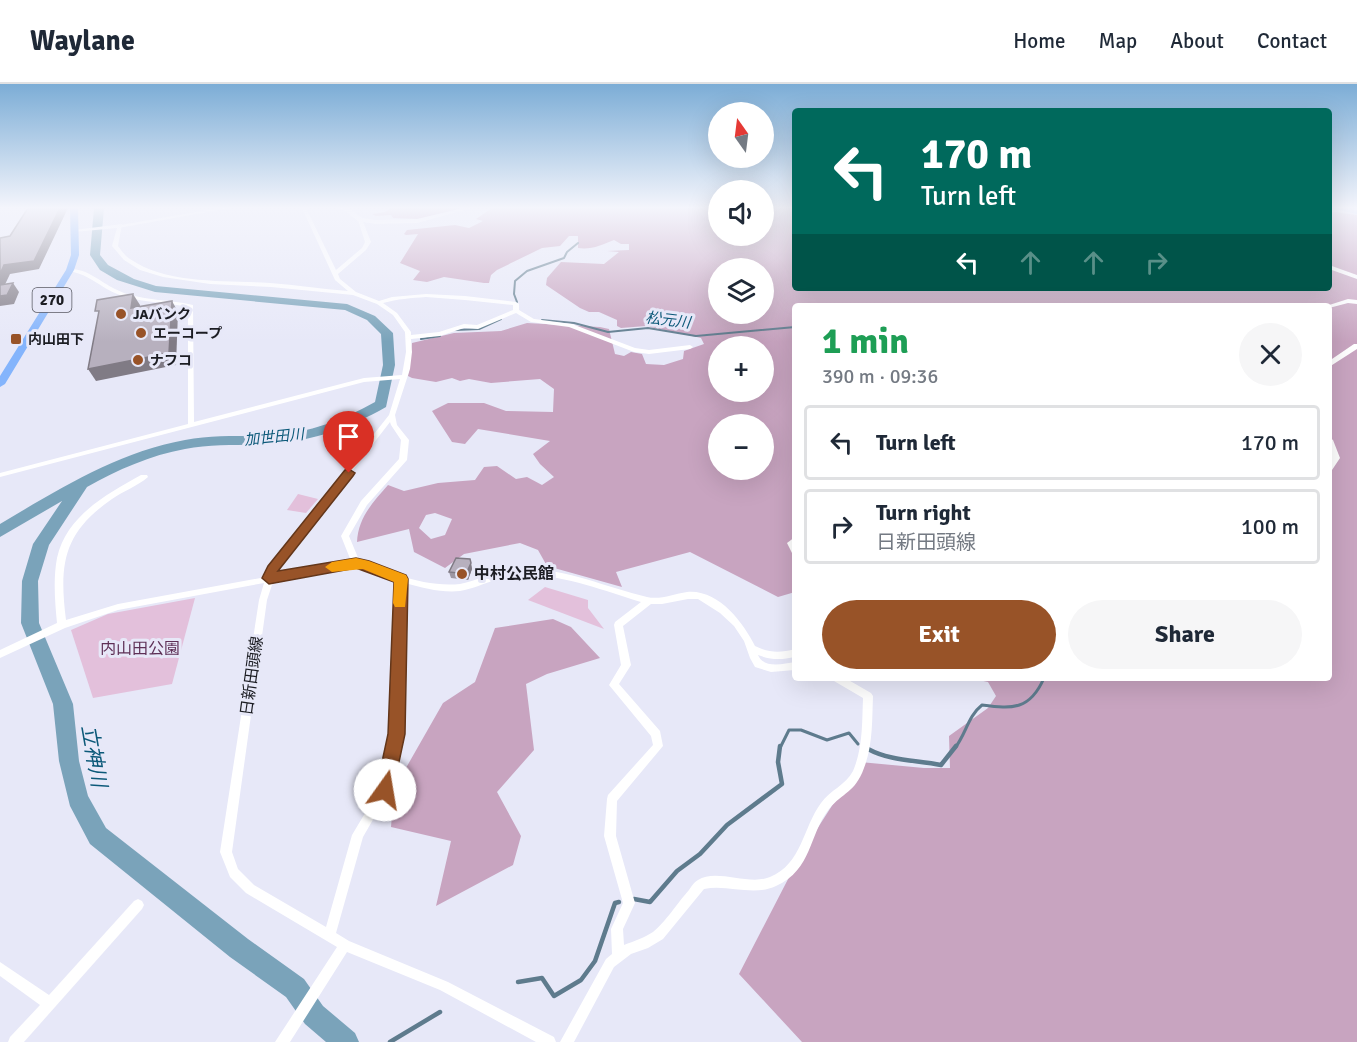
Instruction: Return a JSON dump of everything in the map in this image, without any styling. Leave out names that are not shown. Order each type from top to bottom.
[{"type":"highway","name":"270","points":[[0,384],[70,270],[75,253]]},
{"type":"street","points":[[118,253],[167,277],[199,282],[270,285],[354,293],[388,308],[401,320],[409,337],[440,334],[464,326],[478,327],[516,311]]},
{"type":"street","points":[[325,253],[335,274],[354,293]]},
{"type":"street","points":[[335,274],[360,253]]},
{"type":"street","points":[[1332,268],[1357,277]]},
{"type":"street","points":[[70,270],[82,271],[116,292],[140,299],[190,306],[190,425]]},
{"type":"street","points":[[379,303],[393,297],[427,295],[516,304],[516,311]]},
{"type":"street","points":[[1332,305],[1348,301],[1357,302]]},
{"type":"street","points":[[516,311],[533,321],[570,325],[634,350],[650,352],[690,347]]},
{"type":"street","name":"日新田頭線","points":[[409,337],[403,377],[392,415],[272,569],[263,600],[226,852],[234,873],[250,889],[345,945],[444,986],[549,1042]]},
{"type":"street","points":[[1332,363],[1357,346]]},
{"type":"street","points":[[0,475],[365,380],[403,377]]},
{"type":"street","points":[[356,563],[345,536],[364,503],[403,460],[405,440],[394,425],[392,415]]},
{"type":"street","points":[[1332,449],[1335,458],[1332,463]]},
{"type":"street","points":[[62,625],[59,573],[67,540],[77,524],[92,508],[144,477]]},
{"type":"street","points":[[0,654],[62,625],[118,607],[356,563],[401,579],[453,588],[466,587],[508,573],[536,572],[570,578],[649,601],[659,602],[696,595],[706,599],[732,617],[758,663],[765,667],[792,666]]},
{"type":"street","points":[[330,935],[358,835],[385,790],[397,734],[401,579]]},
{"type":"street","points":[[618,955],[617,929],[629,903],[610,836],[612,800],[658,746],[656,734],[614,686],[626,666],[618,625],[649,601]]},
{"type":"street","points":[[751,648],[776,658],[792,653]]},
{"type":"street","points":[[567,1042],[610,963],[618,955],[659,935],[701,884],[721,881],[760,886],[782,877],[801,860],[823,809],[854,780],[862,757],[868,696],[842,681]]},
{"type":"street","points":[[15,1042],[138,906]]},
{"type":"street","points":[[286,1037],[345,945]]},
{"type":"street","points":[[0,968],[50,1004]]},
{"type":"green space","points":[[298,494],[318,499],[306,513],[287,510]]},
{"type":"green space","points":[[545,587],[588,600],[588,608],[604,629],[528,600]]},
{"type":"green space","name":"内山田公園","points":[[195,598],[172,684],[93,698],[71,630],[108,614]]},
{"type":"shaded area","points":[[406,253],[532,253],[497,270],[491,275],[489,283],[444,277],[427,282],[413,280],[420,271],[400,263]]},
{"type":"shaded area","points":[[618,253],[792,253],[792,291],[1332,291],[1332,253],[1357,253],[1357,1042],[802,1042],[739,974],[801,854],[860,762],[950,768],[949,736],[988,708],[996,696],[988,682],[984,681],[1332,681],[1332,303],[792,303],[792,593],[778,597],[690,552],[616,572],[622,587],[547,566],[538,550],[520,543],[464,554],[445,568],[414,552],[409,529],[357,542],[363,518],[388,485],[404,491],[438,483],[475,480],[484,467],[497,466],[516,479],[527,477],[542,485],[554,477],[533,454],[550,441],[478,429],[465,444],[452,442],[432,411],[448,403],[484,403],[506,411],[553,412],[554,389],[540,379],[491,383],[469,379],[460,381],[452,378],[436,382],[412,378],[408,376],[412,343],[454,333],[501,331],[527,323],[600,327],[609,329],[615,354],[624,356],[631,352],[642,354],[646,364],[664,365],[683,359],[684,351],[704,344],[701,338],[646,326],[621,328],[617,326],[617,320],[599,312],[589,312],[580,308],[546,285],[547,278],[561,262],[604,264]],"holes":[[[435,513],[452,519],[445,535],[431,539],[419,528],[426,515]]]},
{"type":"shaded area","points":[[553,619],[571,627],[600,658],[547,674],[526,684],[534,750],[497,792],[521,836],[513,865],[436,906],[451,841],[391,827],[394,789],[443,703],[475,682],[495,628]]},
{"type":"building","points":[[0,253],[38,253],[34,261],[4,265],[0,274]]},
{"type":"building","points":[[13,283],[7,295],[0,296],[0,285]]},
{"type":"building","points":[[133,294],[131,308],[172,301],[169,353],[88,369],[99,311],[95,311],[97,300]]},
{"type":"building","points":[[456,558],[470,559],[471,563],[466,574],[449,572]]},
{"type":"waterway","name":"加世田川","points":[[0,531],[90,479],[137,458],[186,444],[301,436],[322,431],[381,404],[389,365],[387,333],[371,318],[347,307],[155,289],[112,273],[98,262],[95,253]]},
{"type":"waterway","points":[[517,302],[514,294],[515,281],[527,271],[564,258],[567,253]]},
{"type":"waterway","name":"松元川","points":[[455,330],[479,329],[501,319]]},
{"type":"waterway","name":"松元川","points":[[542,320],[574,323],[608,332],[648,328],[696,336],[792,327]]},
{"type":"waterway","name":"松元川","points":[[421,339],[440,336]]},
{"type":"waterway","name":"立神川","points":[[80,486],[41,544],[30,581],[30,623],[63,704],[69,761],[78,799],[98,836],[239,948],[295,988],[314,1015],[346,1042]]},
{"type":"waterway","points":[[955,748],[973,714],[982,705],[1003,707],[1019,705],[1033,696],[1043,681]]},
{"type":"waterway","points":[[780,748],[789,730],[801,730],[827,740],[849,733],[858,744]]},
{"type":"waterway","points":[[634,899],[650,902],[677,871],[700,854],[727,825],[782,784],[778,762],[780,746]]},
{"type":"waterway","points":[[868,749],[894,758],[941,765],[956,746]]},
{"type":"waterway","points":[[518,982],[542,978],[554,996],[581,980],[595,961],[615,903],[619,902]]},
{"type":"waterway","points":[[390,1042],[440,1012]]},
{"type":"slow traffic","points":[[332,567],[364,564],[401,579],[400,603]]},
{"type":"place","name":"JAバンク","points":[[121,314]]},
{"type":"place","name":"エーコープ","points":[[141,333]]},
{"type":"place","name":"内山田下","points":[[16,339]]},
{"type":"place","name":"ナフコ","points":[[138,360]]},
{"type":"place","name":"中村公民館","points":[[462,574]]},
{"type":"route","points":[[349,473],[272,569],[269,578],[356,563],[401,579],[397,734],[385,790]]}]
